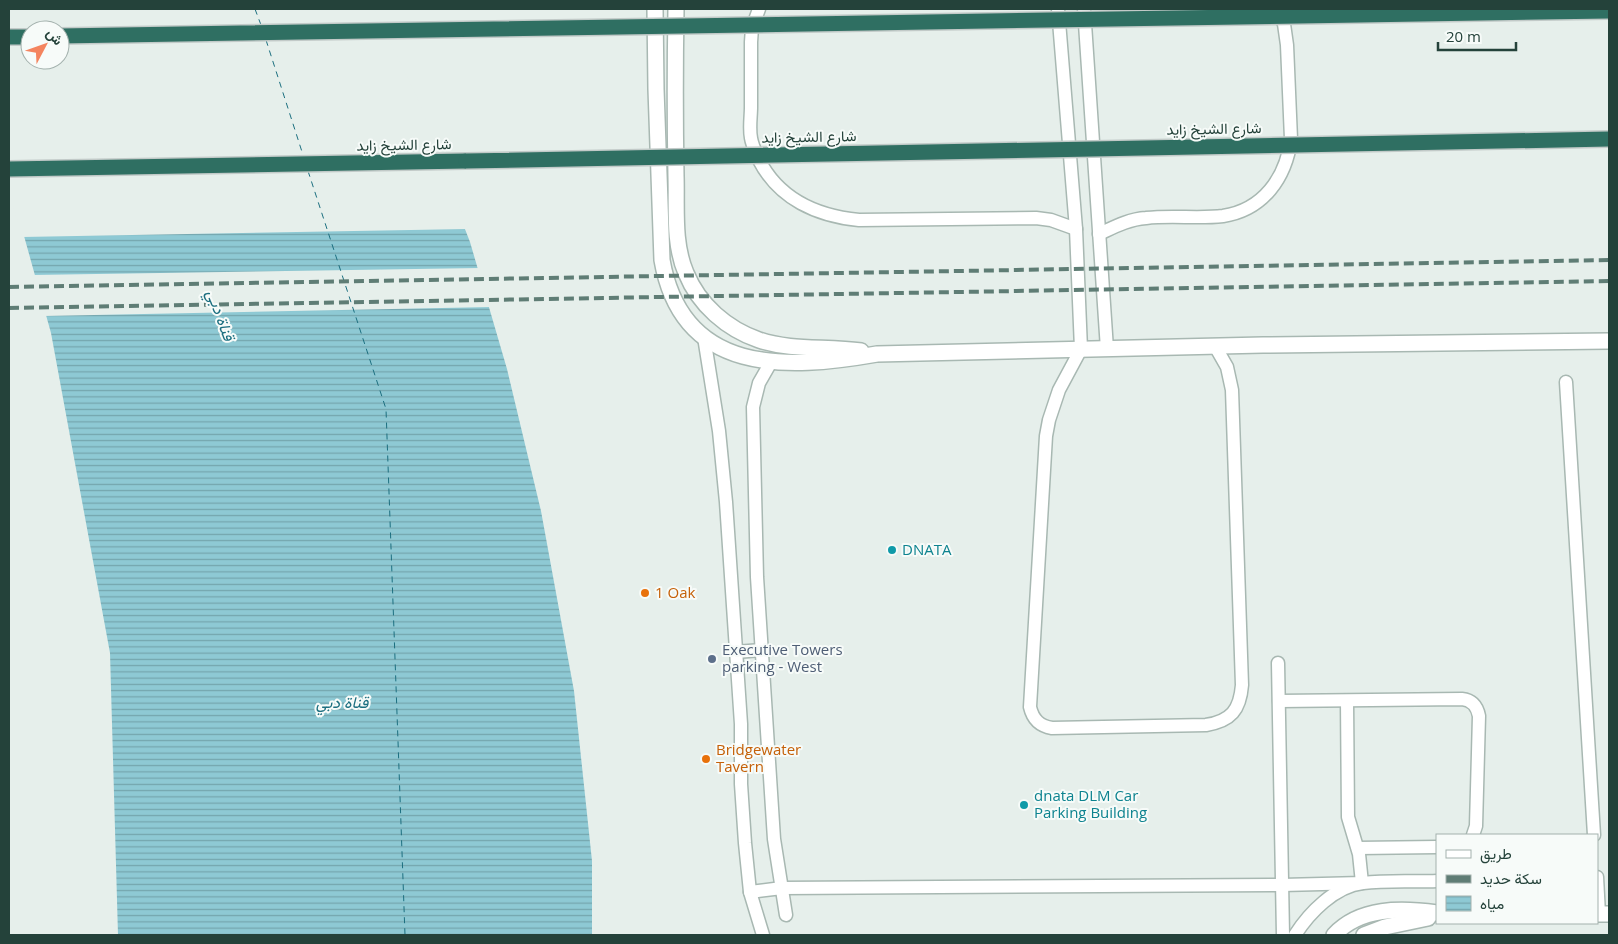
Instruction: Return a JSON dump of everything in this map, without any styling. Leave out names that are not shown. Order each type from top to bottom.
[{"type":"highway","points":[[70,36],[1609,11]]},
{"type":"highway","name":"شارع الشيخ زايد","points":[[9,169],[1609,139]]},
{"type":"street","points":[[655,9],[662,260],[666,278],[671,294],[691,325],[704,337],[736,355],[753,360],[771,362],[835,360],[877,354],[1215,346],[1609,341]]},
{"type":"street","points":[[676,9],[677,241],[683,266],[694,289],[715,315],[736,330],[759,340],[793,348],[832,348],[877,354]]},
{"type":"street","points":[[1334,935],[1349,922],[1372,913],[1402,911],[1436,913]]},
{"type":"street","points":[[1364,935],[1400,922],[1436,917]]},
{"type":"lane","points":[[760,9],[752,28],[750,42],[751,138],[764,168],[773,181],[786,194],[811,209],[839,218],[859,220],[1036,218],[1051,220],[1076,229]]},
{"type":"lane","points":[[1058,9],[1076,229],[1081,349],[1056,397],[1046,436],[1030,708],[1040,724],[1052,728],[1206,725],[1218,723],[1228,718],[1236,709],[1241,697],[1242,685],[1232,390],[1227,367],[1215,346]]},
{"type":"lane","points":[[1084,9],[1107,349]]},
{"type":"lane","points":[[1100,234],[1130,221],[1145,218],[1215,216],[1240,211],[1255,203],[1274,186],[1285,167],[1291,139],[1287,45],[1284,24],[1276,9]]},
{"type":"lane","points":[[704,337],[723,460],[741,724],[741,784],[745,843],[750,892],[763,935]]},
{"type":"lane","points":[[771,362],[759,383],[753,407],[757,578],[774,839],[786,915]]},
{"type":"lane","points":[[1566,382],[1594,834]]},
{"type":"lane","points":[[735,652],[762,650]]},
{"type":"lane","points":[[1278,662],[1283,935]]},
{"type":"lane","points":[[1279,702],[1467,699],[1478,709],[1479,716],[1476,826],[1473,834]]},
{"type":"lane","points":[[1346,701],[1348,817],[1358,848],[1362,883]]},
{"type":"lane","points":[[1358,848],[1436,847]]},
{"type":"lane","points":[[750,892],[782,888],[1282,885],[1436,881]]},
{"type":"lane","points":[[1295,935],[1305,919],[1323,902],[1344,890],[1362,883]]},
{"type":"lane","points":[[1598,884],[1602,914]]},
{"type":"water","name":"قناة دبي","points":[[9,9],[59,20],[20,20],[20,70],[70,70],[70,22],[414,98],[470,242],[507,369],[541,511],[574,691],[592,861],[592,935],[118,935],[110,653],[51,333],[9,182]]},
{"type":"pier","points":[[9,9],[374,9],[417,97],[468,229],[22,237],[9,191]]},
{"type":"pier","points":[[480,268],[492,307],[44,316],[32,275]]},
{"type":"ferry route","points":[[255,9],[261,25]]},
{"type":"ferry route","points":[[266,40],[304,158]]},
{"type":"ferry route","points":[[308,171],[386,409],[405,935]]},
{"type":"railway","points":[[9,287],[1609,260]]},
{"type":"railway","points":[[9,308],[1609,281]]},
{"type":"place","name":"DNATA","points":[[892,550]]},
{"type":"place","name":"1 Oak","points":[[645,593]]},
{"type":"place","name":"Executive Towers parking - West","points":[[712,659]]},
{"type":"place","name":"Bridgewater Tavern","points":[[706,759]]},
{"type":"place","name":"dnata DLM Car Parking Building","points":[[1024,805]]}]
